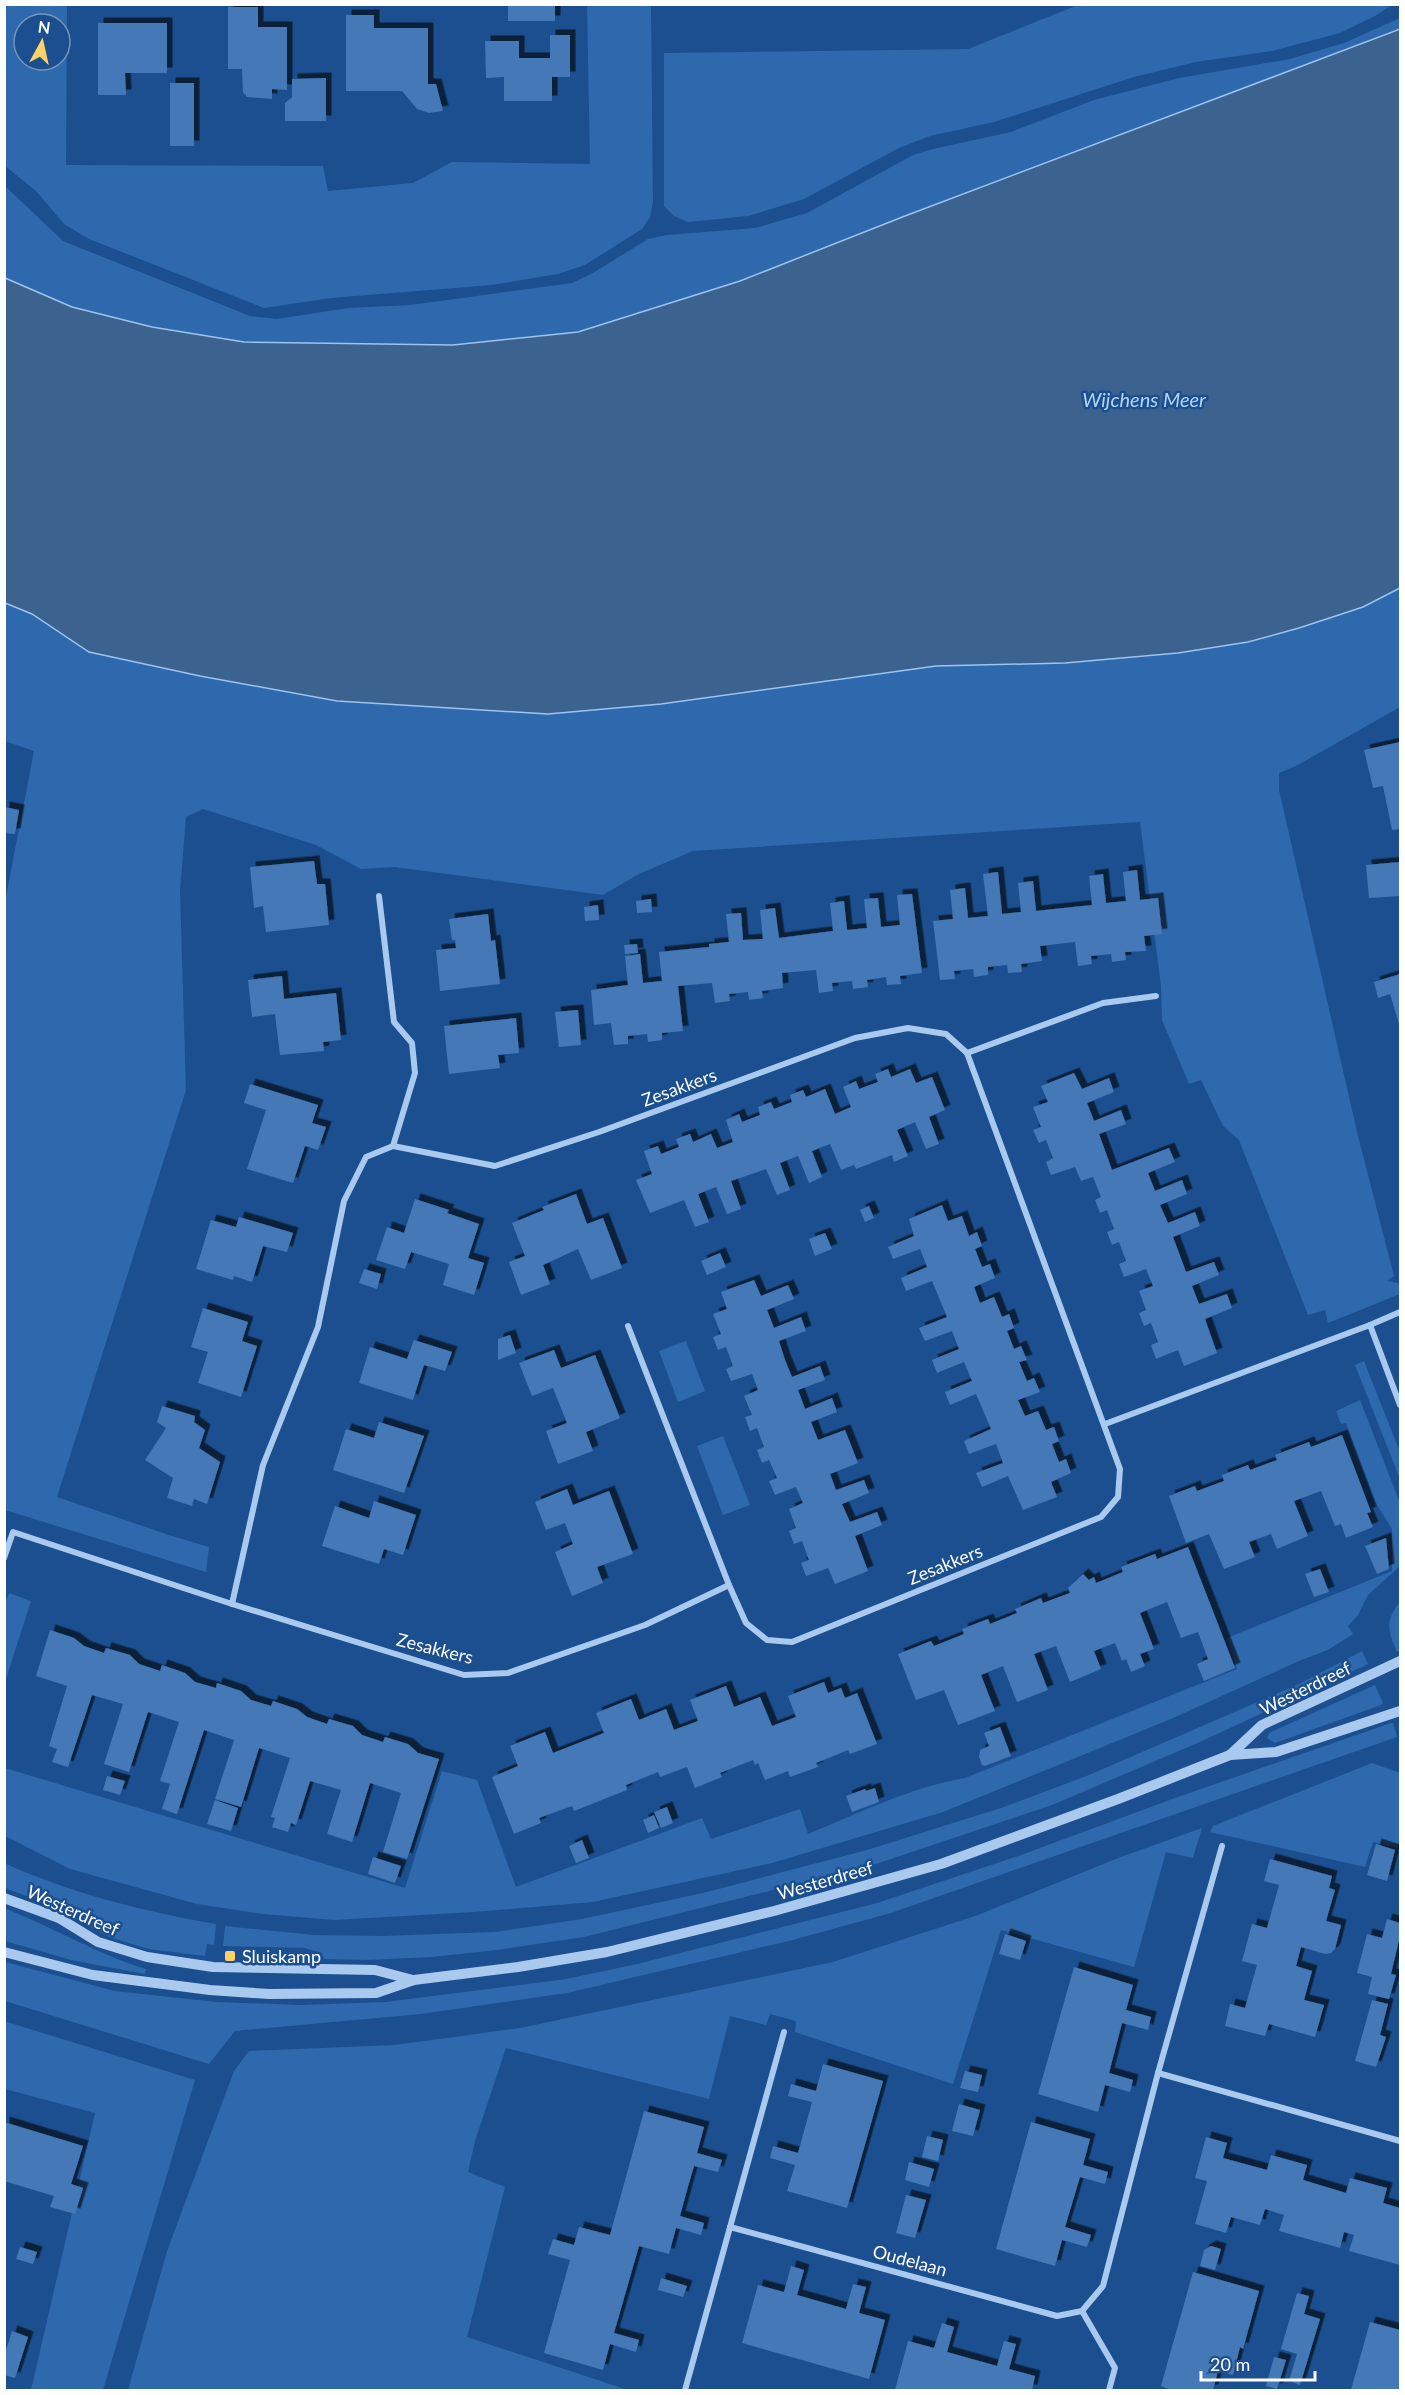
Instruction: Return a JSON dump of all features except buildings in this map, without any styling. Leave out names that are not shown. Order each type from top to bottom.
[{"type":"street","points":[[232,1604],[263,1465],[318,1327],[344,1202],[366,1157],[393,1146],[415,1073],[412,1043],[394,1022],[379,896]]},
{"type":"street","points":[[967,1053],[1103,1003],[1156,996]]},
{"type":"street","name":"Zesakkers","points":[[393,1146],[495,1166],[599,1132],[855,1038],[908,1028],[946,1034],[967,1053],[1105,1424],[1120,1469],[1119,1497],[1101,1517],[792,1642],[767,1640],[746,1623],[729,1585],[628,1326]]},
{"type":"street","points":[[1105,1424],[1401,1312]]},
{"type":"street","points":[[1370,1325],[1401,1405]]},
{"type":"street","name":"Zesakkers","points":[[4,1530],[232,1604],[464,1675],[508,1673],[645,1625],[729,1585]]},
{"type":"street","points":[[4,1558],[13,1532]]},
{"type":"street","name":"Westerdreef","points":[[1230,1755],[1262,1725],[1401,1660]]},
{"type":"street","name":"Westerdreef","points":[[4,1952],[93,1976],[210,1990],[335,1995],[376,1993],[414,1980],[518,1967],[607,1952],[774,1911],[941,1864],[1230,1755],[1276,1752],[1401,1711]]},
{"type":"street","points":[[1109,2391],[1115,2368],[1082,2311],[1102,2286],[1158,2073],[1222,1846]]},
{"type":"street","name":"Westerdreef","points":[[4,1898],[59,1918],[98,1942],[147,1958],[213,1967],[375,1970],[414,1980]]},
{"type":"street","points":[[685,2391],[784,2032]]},
{"type":"street","points":[[1158,2073],[1401,2141]]},
{"type":"street","name":"Oudelaan","points":[[730,2227],[1057,2316],[1082,2311]]},
{"type":"shaded area","points":[[4,5],[67,5],[67,12],[12,12],[12,72],[67,72],[66,165],[323,166],[328,191],[413,183],[452,162],[590,164],[587,5],[651,5],[653,202],[650,217],[642,229],[585,265],[558,274],[492,285],[331,298],[264,308],[89,239],[64,224],[36,191],[5,166]]},
{"type":"shaded area","points":[[1078,5],[1392,5],[1340,33],[1272,51],[1196,62],[1134,77],[994,122],[930,136],[899,148],[804,199],[748,216],[688,222],[674,216],[664,206],[664,53],[968,49]]},
{"type":"shaded area","points":[[1400,18],[1400,29],[905,216],[740,281],[578,332],[453,345],[244,342],[152,327],[72,307],[5,278],[4,185],[63,241],[250,316],[277,319],[348,308],[410,305],[572,283],[593,273],[648,239],[667,235],[755,228],[807,213],[913,155],[1011,132],[1094,100],[1179,78],[1290,59],[1344,43]]},
{"type":"shaded area","points":[[1400,588],[1400,707],[1298,765],[1279,773],[1279,790],[1358,1136],[1394,1276],[1387,1281],[1398,1283],[1400,1294],[1328,1323],[1325,1310],[1308,1315],[1239,1140],[1223,1126],[1201,1080],[1189,1084],[1162,1020],[1161,986],[1140,822],[693,851],[639,874],[603,895],[395,867],[361,869],[316,845],[203,809],[186,817],[180,891],[186,1090],[57,1497],[209,1547],[206,1572],[5,1510],[4,907],[34,751],[5,741],[4,603],[32,614],[89,652],[200,676],[337,701],[606,707],[661,704],[936,666],[1065,663],[1178,653],[1248,642],[1299,628],[1363,607]]},
{"type":"shaded area","points":[[686,1341],[705,1391],[678,1402],[659,1351]]},
{"type":"shaded area","points":[[1364,1361],[1400,1452],[1400,1479],[1355,1365]]},
{"type":"shaded area","points":[[1360,1400],[1400,1503],[1400,1566],[1368,1595],[1358,1615],[1348,1626],[1353,1634],[1328,1650],[1171,1719],[943,1812],[772,1863],[593,1902],[334,1920],[263,1914],[197,1904],[70,1869],[5,1836],[5,1768],[405,1888],[442,1771],[477,1780],[516,1887],[702,1818],[711,1839],[800,1809],[808,1834],[905,1794],[965,1778],[1237,1669],[1227,1638],[1392,1571],[1392,1529],[1377,1505],[1346,1423],[1341,1424],[1336,1411]]},
{"type":"shaded area","points":[[723,1436],[750,1505],[723,1515],[697,1446]]},
{"type":"shaded area","points":[[9,1593],[31,1601],[5,1682],[4,1606]]},
{"type":"shaded area","points":[[1400,1601],[1400,1650],[1397,1652],[1389,1626]]},
{"type":"shaded area","points":[[1362,1651],[1368,1664],[1200,1742],[1052,1805],[870,1866],[584,1937],[497,1950],[432,1957],[366,1960],[324,1959],[322,1953],[304,1948],[223,1946],[225,1926],[314,1935],[383,1936],[494,1932],[582,1919],[703,1893],[867,1850],[1001,1808],[1089,1775],[1299,1684]]},
{"type":"shaded area","points":[[1375,1685],[1383,1703],[1381,1705],[1275,1743],[1267,1738],[1269,1733]]},
{"type":"shaded area","points":[[1393,1723],[1397,1737],[891,1913],[789,1941],[567,1993],[421,2014],[235,2031],[209,2064],[5,2001],[5,1962],[115,1991],[216,2002],[300,2005],[386,2002],[566,1979],[637,1964],[877,1903],[1021,1855],[1175,1798]]},
{"type":"shaded area","points":[[1372,1763],[1400,1773],[1400,1837],[1397,1848],[1373,1842],[1365,1867],[1210,1832],[1213,1826]]},
{"type":"shaded area","points":[[1202,1828],[1193,1858],[1166,1852],[1134,1967],[1001,1930],[953,2084],[795,2032],[796,2021],[770,2014],[766,2025],[730,2016],[709,2099],[506,2048],[475,2141],[468,2172],[505,2187],[467,2337],[628,2390],[128,2390],[167,2251],[234,2071],[249,2051],[395,2045],[520,2028],[833,1962],[978,1915],[1118,1858]]},
{"type":"shaded area","points":[[4,1863],[56,1884],[108,1900],[216,1924],[214,1945],[207,1944],[205,1956],[148,1949],[109,1937],[48,1904],[5,1888]]},
{"type":"shaded area","points":[[4,1908],[110,1956],[146,1969],[145,1974],[71,1960],[5,1941]]},
{"type":"shaded area","points":[[4,2021],[195,2080],[103,2390],[31,2390],[95,2113],[5,2089]]},
{"type":"water","name":"Wijchens Meer","points":[[1400,29],[1400,588],[1363,607],[1248,642],[1178,653],[1065,663],[936,666],[661,704],[548,714],[337,701],[200,676],[89,652],[32,614],[5,603],[5,278],[72,307],[152,327],[244,342],[453,345],[578,332],[740,281],[905,216]]},
{"type":"place","name":"Sluiskamp","points":[[230,1956]]}]
